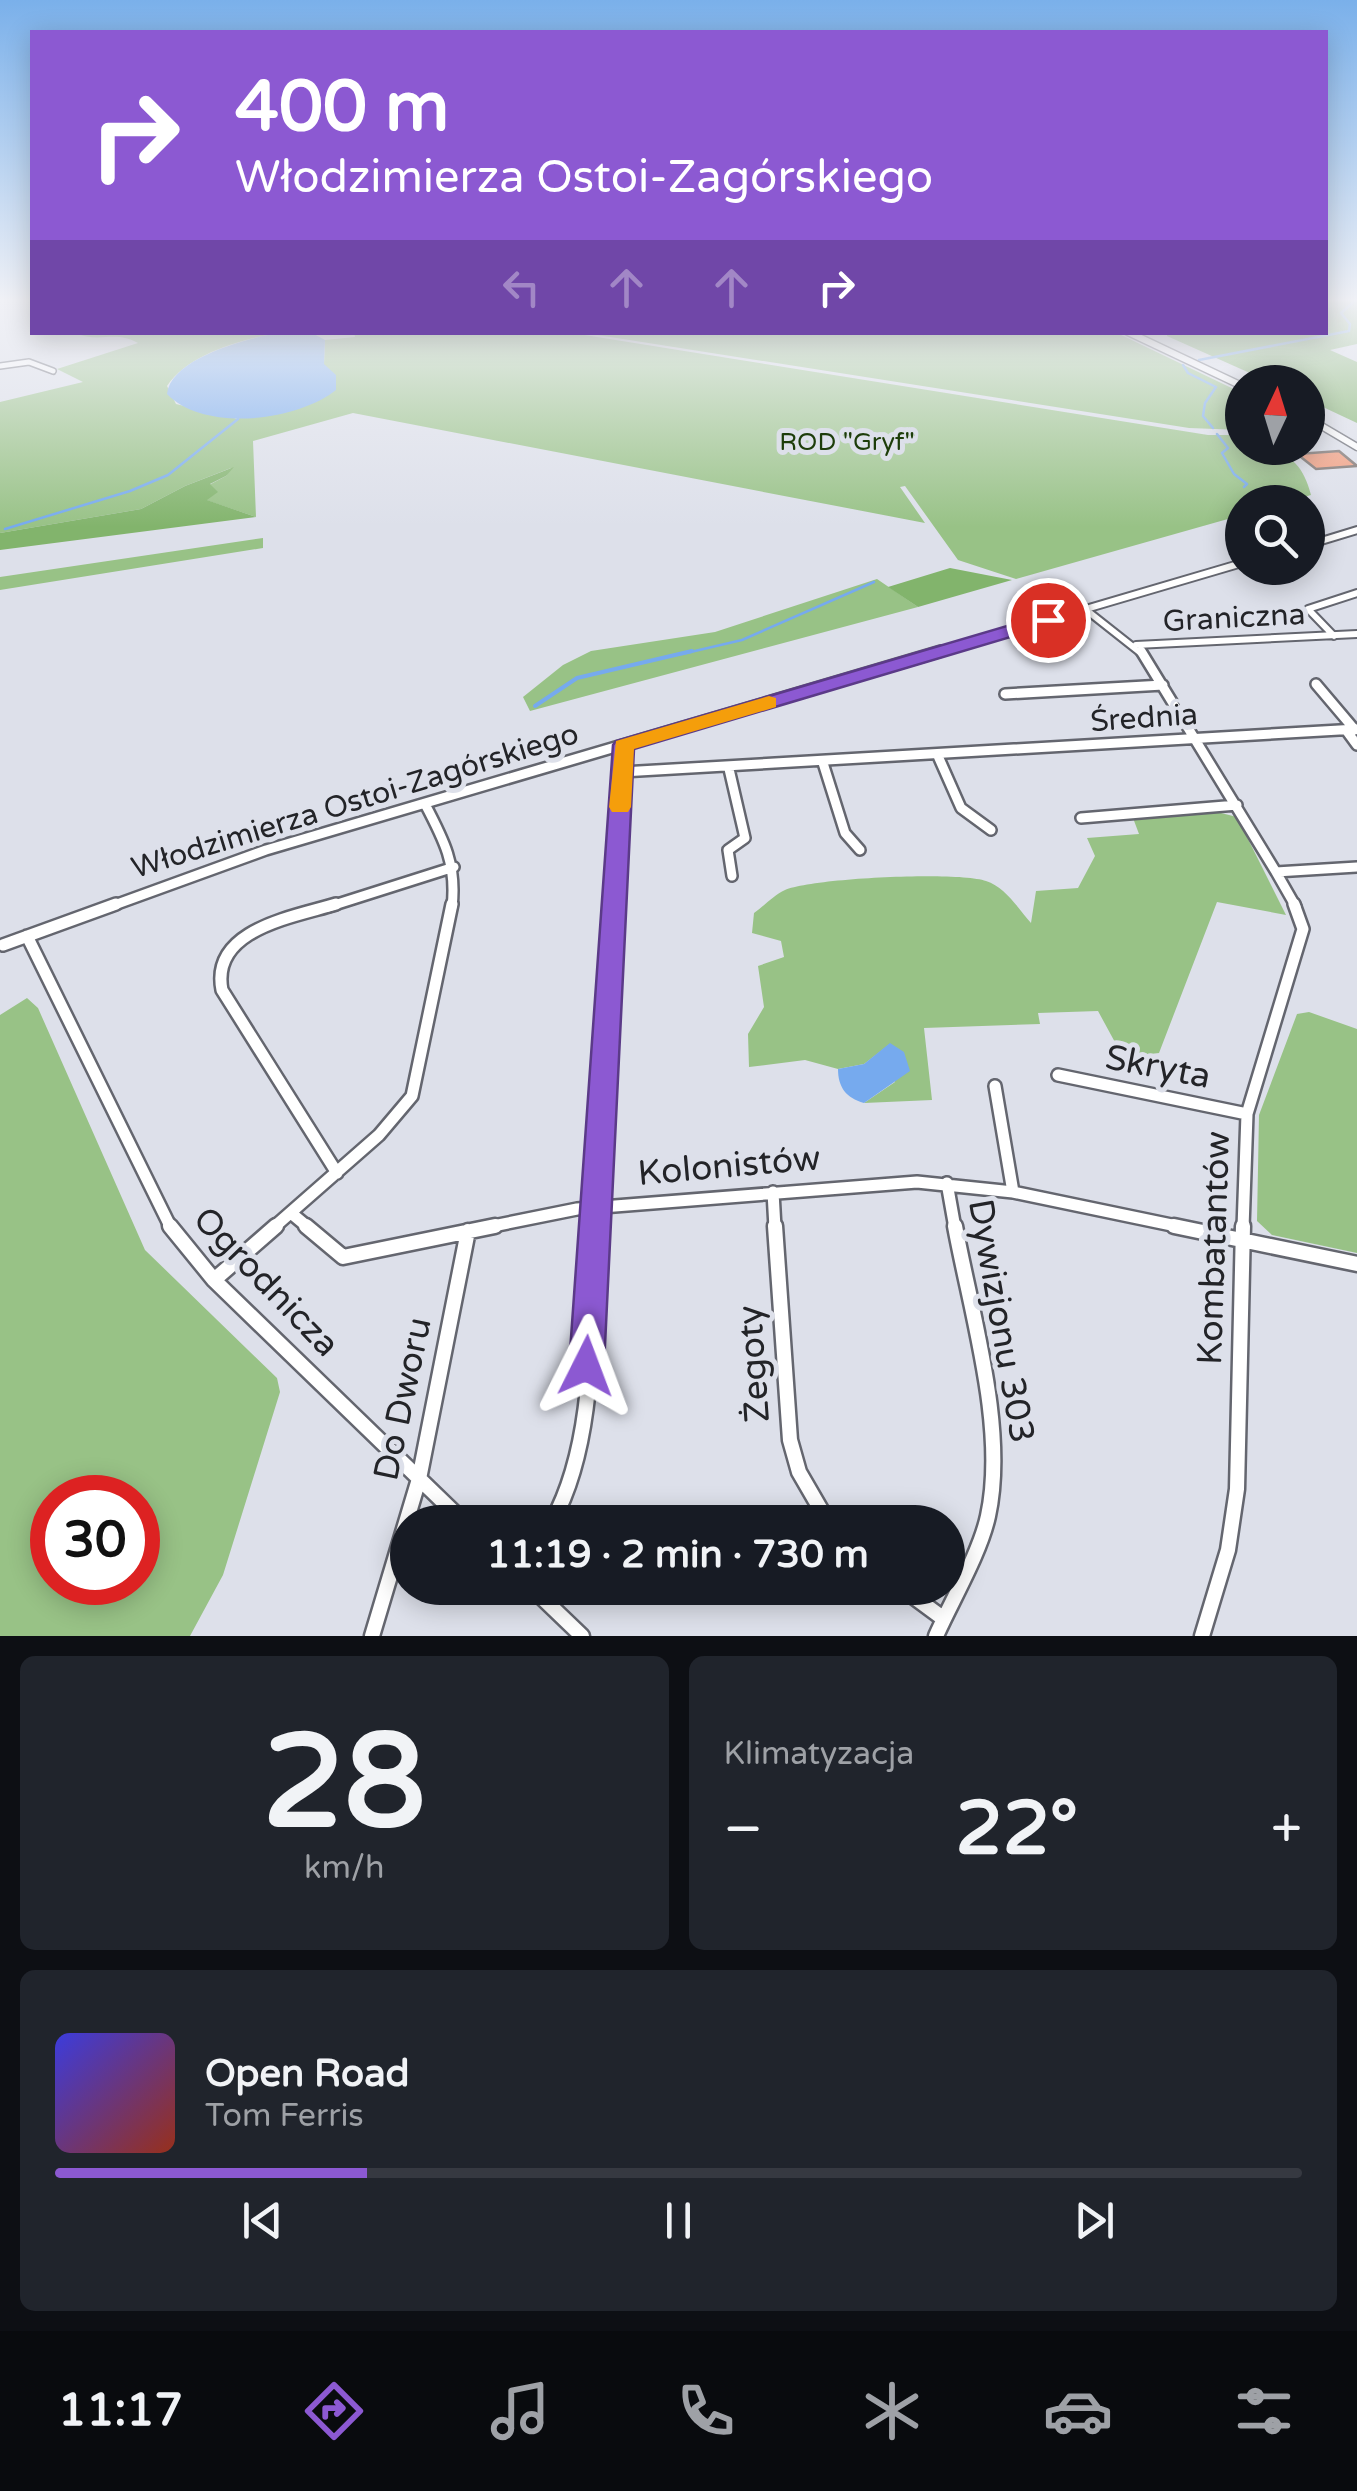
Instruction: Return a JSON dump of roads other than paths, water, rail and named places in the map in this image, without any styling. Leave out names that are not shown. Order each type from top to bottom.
[{"type":"street","points":[[1325,427],[1357,447]]},
{"type":"street","points":[[1339,435],[1357,434]]},
{"type":"street","points":[[1325,539],[1357,530]]},
{"type":"street","name":"Włodzimierza Ostoi-Zagórskiego","points":[[3,945],[210,868],[1225,568]]},
{"type":"street","name":"Graniczna","points":[[1334,636],[1308,609],[1357,593]]},
{"type":"street","name":"Kombatantów","points":[[1085,609],[1136,646],[1163,685],[1276,872],[1298,911],[1303,929],[1248,1114],[1238,1489],[1228,1550],[1202,1636]]},
{"type":"street","name":"Graniczna","points":[[1136,646],[1357,634]]},
{"type":"street","points":[[1316,684],[1352,730],[1357,745]]},
{"type":"street","points":[[1005,694],[1163,685]]},
{"type":"street","name":"Średnia","points":[[622,772],[1352,730]]},
{"type":"street","points":[[560,1505],[574,1477],[582,1446],[624,745]]},
{"type":"street","points":[[938,756],[960,808],[992,830]]},
{"type":"street","points":[[823,763],[845,833],[860,850]]},
{"type":"street","points":[[729,768],[745,838],[728,850],[732,876]]},
{"type":"street","points":[[214,1280],[337,1173],[400,1114],[412,1096],[447,940],[454,867],[425,804]]},
{"type":"street","points":[[1081,818],[1237,805]]},
{"type":"street","points":[[337,1173],[222,990],[220,969],[236,944],[258,929],[454,867]]},
{"type":"street","points":[[1276,872],[1357,867]]},
{"type":"street","name":"Ogrodnicza","points":[[27,936],[165,1220],[214,1280],[446,1505]]},
{"type":"street","name":"Skryta","points":[[1058,1075],[1248,1114]]},
{"type":"street","points":[[995,1086],[1013,1192]]},
{"type":"street","name":"Kolonistów","points":[[291,1213],[343,1257],[596,1207],[877,1183],[947,1183],[1013,1192],[1357,1264]]},
{"type":"street","name":"Dywizjonu 303","points":[[936,1636],[988,1519],[995,1466],[992,1424],[947,1183]]},
{"type":"street","name":"Żegoty","points":[[772,1192],[790,1440],[799,1472],[818,1505]]},
{"type":"street","name":"Do Dworu","points":[[372,1636],[419,1479],[468,1231]]},
{"type":"street","points":[[550,1605],[582,1636]]},
{"type":"street","points":[[925,1605],[944,1619]]},
{"type":"water","points":[[178,374],[335,374],[336,390],[319,401],[275,415],[227,418],[184,406],[167,394]]},
{"type":"water","points":[[890,1043],[904,1052],[910,1071],[864,1103],[848,1095],[841,1086],[838,1069],[864,1064]]},
{"type":"waterway","points":[[1191,374],[1216,387],[1205,403],[1203,416],[1213,428]]},
{"type":"waterway","points":[[5,529],[130,491],[168,475],[238,419]]},
{"type":"waterway","points":[[1217,434],[1228,448],[1222,453],[1246,485]]},
{"type":"waterway","points":[[682,654],[742,640],[874,582]]},
{"type":"waterway","points":[[535,706],[577,678],[692,651]]},
{"type":"park label","name":"ROD \"Gryf\"","points":[[847,442]]}]
